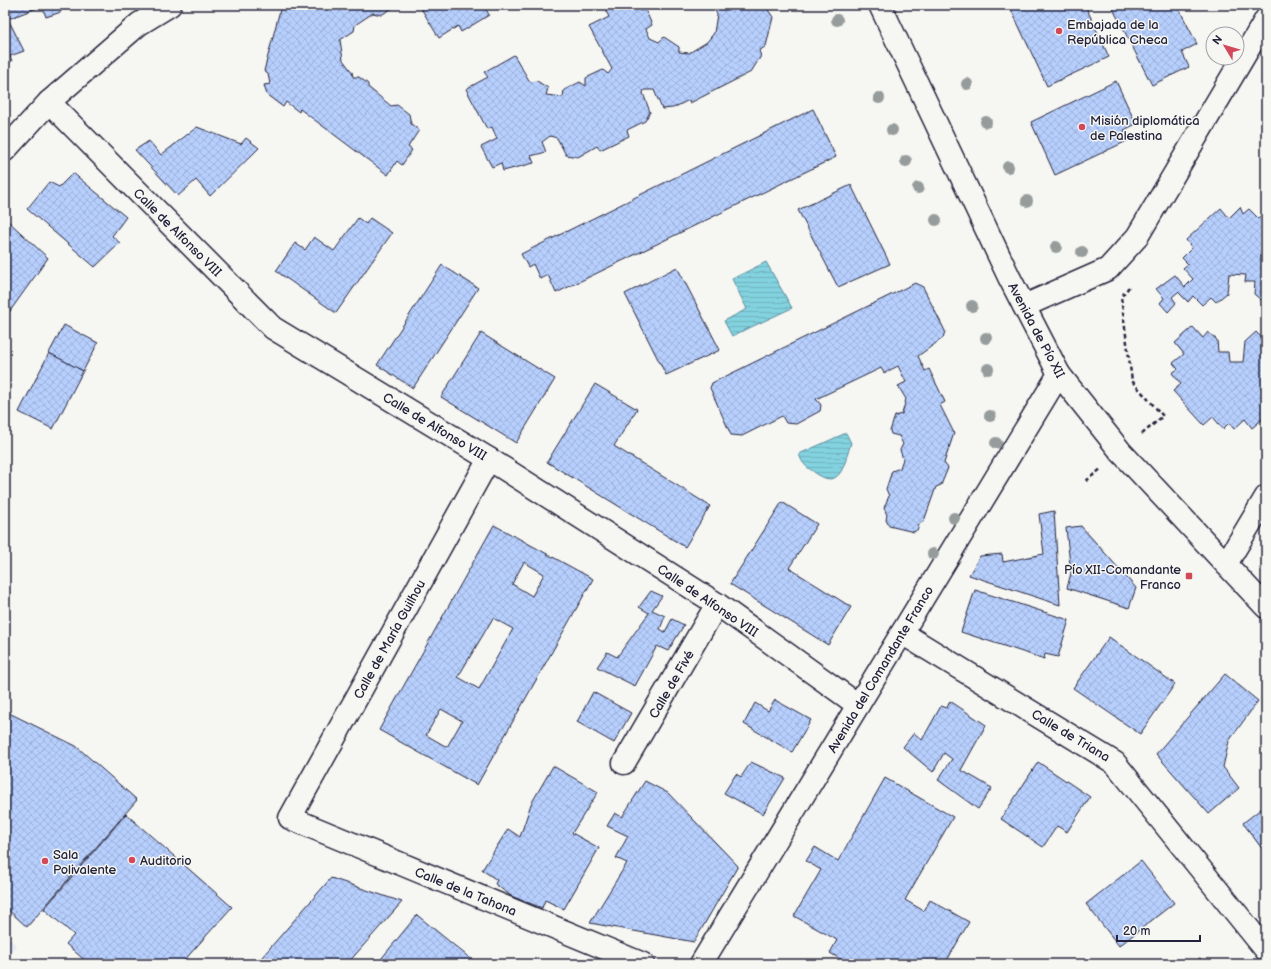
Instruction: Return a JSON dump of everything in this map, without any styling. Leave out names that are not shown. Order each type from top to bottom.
[{"type":"street","points":[[5,150],[49,102],[139,24],[170,5]]},
{"type":"street","name":"Avenida de Pío XII","points":[[880,5],[1009,277],[1059,374],[1121,452],[1266,607]]},
{"type":"street","points":[[1024,306],[1108,269],[1137,237],[1266,19]]},
{"type":"street","name":"Calle de Alfonso VIII","points":[[49,102],[273,328],[489,459],[717,604],[858,705]]},
{"type":"street","name":"Avenida del Comandante Franco","points":[[701,964],[1059,374]]},
{"type":"street","name":"Calle de María Guilhou","points":[[290,818],[489,459]]},
{"type":"street","points":[[1226,564],[1266,497]]},
{"type":"street","name":"Calle de Fivé","points":[[624,763],[717,604]]},
{"type":"street","name":"Calle de Triana","points":[[902,633],[1115,763],[1266,950]]},
{"type":"street","name":"Calle de la Tahona","points":[[290,818],[643,964]]},
{"type":"path","points":[[1086,481],[1163,416],[1132,381],[1121,297]]},
{"type":"shaded area","points":[[5,934],[16,945],[5,958]]},
{"type":"water","points":[[766,262],[792,308],[732,336],[724,321],[747,309],[732,279]]},
{"type":"water","points":[[846,433],[851,443],[844,465],[837,476],[832,479],[825,478],[804,464],[799,454]]},
{"type":"building","points":[[5,5],[60,5],[61,12],[46,17],[42,6],[8,19],[24,51],[10,56],[12,61],[5,64]]},
{"type":"building","points":[[287,5],[393,5],[394,7],[381,15],[373,13],[355,25],[354,31],[340,40],[343,60],[352,72],[353,77],[359,77],[368,84],[368,87],[391,106],[397,105],[409,114],[411,124],[419,130],[408,147],[412,150],[402,165],[397,161],[388,175],[300,109],[299,112],[286,102],[283,107],[267,95],[264,85],[270,84],[268,74],[264,71],[280,10]]},
{"type":"building","points":[[419,5],[484,5],[489,15],[461,32],[458,26],[439,38]]},
{"type":"building","points":[[620,5],[637,5],[640,11],[645,9],[652,25],[646,29],[650,38],[659,42],[664,37],[679,47],[679,52],[689,53],[707,42],[714,33],[717,14],[712,5],[771,5],[772,6],[768,10],[773,17],[766,46],[759,51],[761,56],[751,72],[690,103],[689,100],[673,108],[662,109],[654,90],[644,90],[643,93],[650,112],[645,121],[627,130],[629,136],[600,150],[597,146],[578,157],[566,155],[557,138],[550,136],[542,142],[546,152],[531,156],[534,163],[503,171],[501,163],[492,167],[481,147],[497,139],[492,127],[487,129],[466,89],[488,77],[484,72],[514,55],[530,82],[537,81],[548,88],[546,95],[563,97],[564,90],[580,82],[586,86],[586,78],[603,70],[608,74],[612,69],[589,27],[609,17],[606,11]]},
{"type":"building","name":"Embajada de la República Checa","points":[[1009,5],[1085,5],[1109,57],[1047,86]]},
{"type":"building","points":[[1111,5],[1177,5],[1197,44],[1182,52],[1189,67],[1152,85]]},
{"type":"building","name":"Misión diplomática de Palestina","points":[[1116,81],[1136,124],[1124,130],[1129,140],[1055,175],[1031,122]]},
{"type":"building","points":[[813,109],[836,157],[556,293],[548,275],[540,279],[533,264],[528,267],[521,254]]},
{"type":"building","points":[[197,127],[241,144],[246,138],[259,148],[210,196],[196,180],[178,196],[135,150],[149,141],[161,155]]},
{"type":"building","points":[[73,173],[126,217],[112,236],[120,243],[95,267],[27,209],[49,182],[59,187]]},
{"type":"building","points":[[851,185],[890,264],[838,287],[798,210]]},
{"type":"building","points":[[1240,207],[1243,214],[1249,209],[1258,218],[1266,211],[1266,304],[1254,294],[1255,282],[1245,282],[1246,275],[1229,274],[1227,293],[1216,302],[1211,297],[1202,305],[1193,296],[1188,302],[1178,292],[1172,297],[1176,303],[1168,312],[1160,303],[1164,298],[1156,289],[1175,275],[1185,287],[1193,279],[1183,268],[1188,264],[1182,258],[1192,248],[1186,240],[1221,208],[1229,218]]},
{"type":"building","points":[[358,218],[366,224],[370,218],[392,233],[336,313],[276,271],[295,243],[305,250],[314,237],[334,251]]},
{"type":"building","points":[[7,220],[48,258],[5,318],[5,223]]},
{"type":"building","points":[[442,265],[478,288],[413,388],[377,365]]},
{"type":"building","points":[[677,267],[720,350],[666,375],[625,294]]},
{"type":"building","points":[[915,283],[923,287],[945,331],[943,338],[918,356],[925,371],[929,369],[945,402],[940,405],[954,433],[944,463],[948,468],[941,485],[936,487],[924,521],[919,524],[918,529],[914,532],[889,526],[886,520],[887,515],[884,508],[889,496],[886,489],[892,471],[900,468],[903,459],[900,450],[903,444],[899,436],[891,434],[890,431],[895,416],[902,414],[906,399],[898,386],[906,382],[898,366],[884,373],[881,368],[816,399],[821,405],[820,411],[796,424],[786,423],[782,416],[742,436],[731,435],[710,388],[712,383]]},
{"type":"building","points":[[64,325],[98,343],[83,371],[49,353]]},
{"type":"building","points":[[1193,327],[1203,338],[1208,332],[1217,340],[1218,352],[1228,352],[1229,362],[1243,362],[1245,342],[1256,332],[1263,339],[1266,336],[1266,416],[1252,428],[1245,419],[1234,429],[1229,423],[1223,429],[1213,417],[1204,425],[1173,391],[1181,384],[1172,373],[1178,369],[1173,363],[1184,354],[1175,343]]},
{"type":"building","points":[[481,333],[555,379],[516,443],[441,397]]},
{"type":"building","points":[[49,353],[83,371],[53,429],[19,412]]},
{"type":"building","points":[[595,384],[637,409],[614,446],[710,506],[685,547],[547,462]]},
{"type":"building","points":[[782,502],[817,524],[789,568],[851,607],[828,645],[730,584]]},
{"type":"building","points":[[1054,511],[1060,605],[969,575],[980,556],[1002,554],[1003,562],[1044,554],[1039,514]]},
{"type":"building","points":[[494,525],[593,579],[477,785],[379,730]],"holes":[[[524,562],[544,574],[532,596],[512,584]],[[493,618],[513,629],[479,689],[458,677]],[[441,709],[462,721],[447,747],[426,735]]]},
{"type":"building","points":[[1081,526],[1136,588],[1129,608],[1067,588],[1071,573],[1066,528]]},
{"type":"building","points":[[975,590],[1069,620],[1058,657],[1045,654],[1044,659],[961,632]]},
{"type":"building","points":[[651,591],[662,596],[652,610],[665,616],[660,629],[665,632],[672,619],[684,625],[668,651],[657,646],[635,686],[597,667],[607,652],[617,657],[649,613],[639,607]]},
{"type":"building","points":[[1109,637],[1175,684],[1140,734],[1073,688]]},
{"type":"building","points":[[1225,674],[1258,701],[1229,741],[1223,767],[1239,788],[1209,814],[1156,754]]},
{"type":"building","points":[[593,692],[631,713],[614,743],[577,722]]},
{"type":"building","points":[[775,700],[811,720],[792,752],[744,724],[755,703],[768,711]]},
{"type":"building","points":[[950,701],[986,725],[961,770],[992,788],[978,809],[938,780],[952,759],[944,753],[933,772],[903,747],[914,733],[922,740],[941,706],[947,708]]},
{"type":"building","name":"Sala Polivalente","points":[[5,711],[76,746],[137,800],[27,927],[5,907]]},
{"type":"building","points":[[751,762],[785,778],[763,814],[724,793],[736,774],[741,777]]},
{"type":"building","points":[[1038,762],[1090,797],[1067,832],[1057,826],[1043,847],[1001,819]]},
{"type":"building","points":[[553,766],[598,792],[572,833],[599,848],[564,909],[545,900],[542,908],[511,896],[495,884],[497,880],[482,870],[508,829],[520,837],[531,804]]},
{"type":"building","points":[[885,778],[953,817],[905,900],[924,911],[930,900],[969,922],[945,964],[849,964],[830,953],[837,940],[794,916],[821,870],[806,861],[815,847],[838,861]]},
{"type":"building","points":[[645,781],[668,793],[738,866],[694,942],[590,923],[627,863],[616,858],[628,836],[607,826],[615,813],[622,817]]},
{"type":"building","points":[[1266,805],[1266,854],[1243,823]]},
{"type":"building","name":"Auditorio","points":[[126,814],[232,907],[181,964],[89,964],[66,944],[74,935],[44,909]]},
{"type":"building","points":[[1141,861],[1174,903],[1119,946],[1086,904]]},
{"type":"building","points":[[331,878],[402,902],[347,964],[256,964]]},
{"type":"building","points":[[417,915],[477,964],[377,964]]},
{"type":"building","points":[[1200,958],[1205,964],[1192,964]]},
{"type":"place","name":"Embajada de la República Checa","points":[[1059,31]]},
{"type":"place","name":"Misión diplomática de Palestina","points":[[1082,127]]},
{"type":"place","name":"Pío XII-Comandante Franco","points":[[1189,576]]},
{"type":"place","name":"Auditorio","points":[[132,860]]},
{"type":"place","name":"Sala Polivalente","points":[[45,861]]}]
